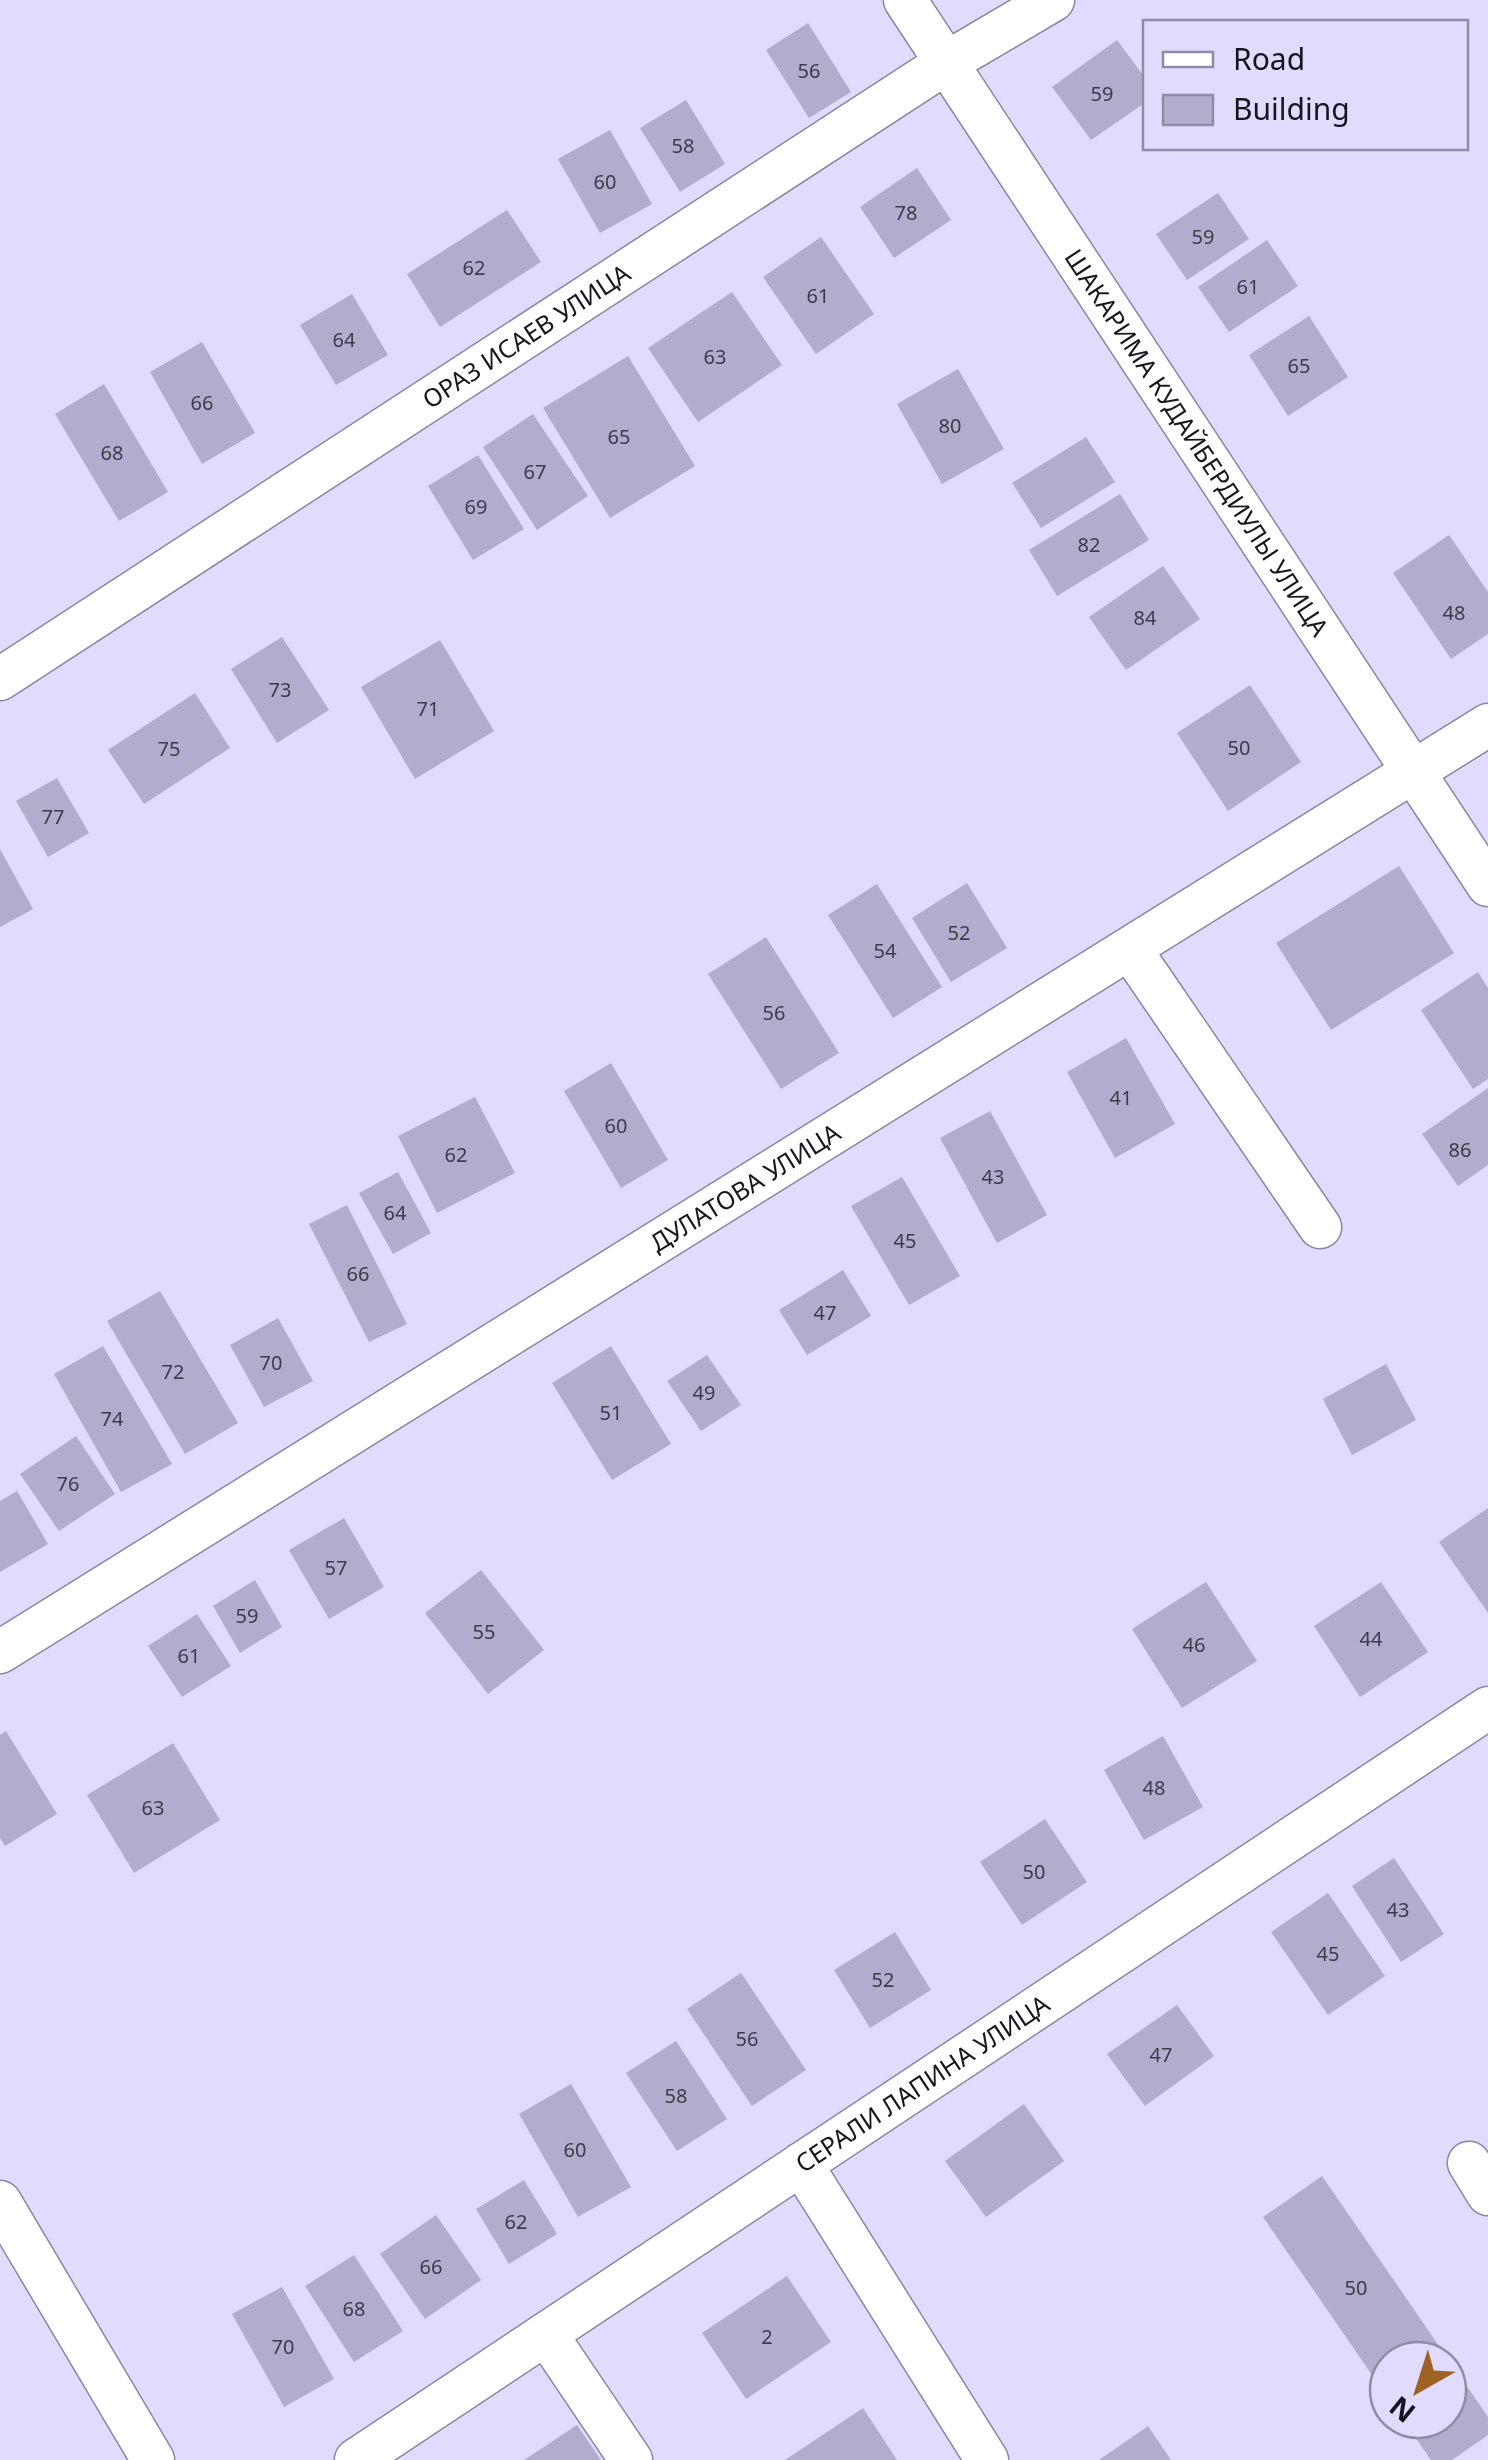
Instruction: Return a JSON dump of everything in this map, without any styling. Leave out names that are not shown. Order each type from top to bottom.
[{"type":"street","name":"ШАКАРИМА КУДАЙБЕРДИУЛЫ УЛИЦА","points":[[905,0],[1488,885]]},
{"type":"street","name":"ОРАЗ ИСАЕВ УЛИЦА","points":[[0,679],[946,63],[1054,0]]},
{"type":"street","name":"ДУЛАТОВА УЛИЦА","points":[[0,1652],[1488,725]]},
{"type":"street","points":[[1130,948],[1320,1227]]},
{"type":"street","name":"СЕРАЛИ ЛАПИНА УЛИЦА","points":[[356,2460],[1488,1708]]},
{"type":"street","points":[[801,2164],[987,2460]]},
{"type":"street","points":[[0,2202],[153,2460]]},
{"type":"street","points":[[546,2334],[631,2460]]},
{"type":"building","points":[[808,23],[851,92],[809,118],[766,50]]},
{"type":"building","points":[[1117,40],[1143,75],[1143,104],[1091,140],[1052,87]]},
{"type":"building","points":[[686,100],[725,164],[680,192],[640,128]]},
{"type":"building","points":[[610,130],[652,204],[600,233],[558,159]]},
{"type":"building","points":[[917,168],[951,220],[894,258],[860,207]]},
{"type":"building","points":[[1218,193],[1249,239],[1187,280],[1156,234]]},
{"type":"building","points":[[507,210],[541,262],[440,327],[407,274]]},
{"type":"building","points":[[821,237],[874,314],[816,354],[763,277]]},
{"type":"building","points":[[1267,240],[1298,286],[1229,332],[1198,287]]},
{"type":"building","points":[[732,292],[782,365],[698,422],[648,348]]},
{"type":"building","points":[[352,294],[388,355],[336,385],[300,325]]},
{"type":"building","points":[[1309,316],[1348,377],[1288,416],[1249,355]]},
{"type":"building","points":[[202,342],[255,433],[202,464],[150,372]]},
{"type":"building","points":[[628,356],[695,466],[610,518],[543,408]]},
{"type":"building","points":[[958,369],[1004,449],[942,484],[897,404]]},
{"type":"building","points":[[104,384],[168,492],[119,521],[55,414]]},
{"type":"building","points":[[533,414],[588,496],[537,530],[483,447]]},
{"type":"building","points":[[1086,437],[1115,482],[1041,528],[1012,483]]},
{"type":"building","points":[[478,455],[524,529],[473,560],[428,486]]},
{"type":"building","points":[[1120,494],[1149,540],[1057,596],[1029,550]]},
{"type":"building","points":[[1449,535],[1488,592],[1488,634],[1451,659],[1393,573]]},
{"type":"building","points":[[1163,566],[1200,619],[1126,670],[1089,617]]},
{"type":"building","points":[[282,637],[329,710],[277,743],[231,669]]},
{"type":"building","points":[[440,640],[494,731],[415,779],[361,687]]},
{"type":"building","points":[[1250,685],[1301,762],[1228,811],[1177,733]]},
{"type":"building","points":[[195,693],[230,748],[144,804],[108,750]]},
{"type":"building","points":[[57,778],[89,833],[48,857],[16,801]]},
{"type":"building","points":[[0,849],[33,909],[0,927]]},
{"type":"building","points":[[1399,866],[1454,953],[1331,1030],[1276,943]]},
{"type":"building","points":[[967,883],[1007,948],[951,982],[912,918]]},
{"type":"building","points":[[877,884],[942,987],[893,1018],[828,915]]},
{"type":"building","points":[[766,937],[839,1053],[781,1089],[708,974]]},
{"type":"building","points":[[1478,972],[1488,988],[1488,1079],[1473,1089],[1421,1010]]},
{"type":"building","points":[[1126,1038],[1175,1124],[1115,1158],[1067,1072]]},
{"type":"building","points":[[611,1063],[668,1160],[621,1188],[564,1091]]},
{"type":"building","points":[[1488,1088],[1488,1165],[1458,1186],[1422,1134]]},
{"type":"building","points":[[475,1097],[515,1173],[437,1213],[398,1136]]},
{"type":"building","points":[[990,1111],[1047,1215],[997,1243],[940,1138]]},
{"type":"building","points":[[398,1172],[431,1233],[393,1254],[359,1193]]},
{"type":"building","points":[[902,1177],[960,1276],[909,1305],[851,1206]]},
{"type":"building","points":[[347,1205],[407,1324],[369,1342],[309,1224]]},
{"type":"building","points":[[843,1270],[871,1316],[807,1355],[779,1310]]},
{"type":"building","points":[[160,1291],[238,1423],[185,1454],[107,1321]]},
{"type":"building","points":[[278,1318],[313,1381],[264,1407],[230,1345]]},
{"type":"building","points":[[103,1346],[172,1464],[121,1492],[54,1374]]},
{"type":"building","points":[[611,1346],[671,1444],[612,1480],[552,1383]]},
{"type":"building","points":[[707,1355],[741,1405],[701,1431],[667,1381]]},
{"type":"building","points":[[1386,1364],[1416,1420],[1352,1455],[1323,1399]]},
{"type":"building","points":[[76,1436],[115,1494],[59,1531],[20,1474]]},
{"type":"building","points":[[17,1491],[48,1544],[0,1572],[0,1501]]},
{"type":"building","points":[[1488,1508],[1488,1613],[1439,1542]]},
{"type":"building","points":[[344,1518],[384,1587],[329,1619],[289,1550]]},
{"type":"building","points":[[481,1570],[544,1650],[488,1694],[425,1613]]},
{"type":"building","points":[[255,1580],[282,1627],[240,1653],[213,1606]]},
{"type":"building","points":[[1206,1582],[1257,1661],[1182,1708],[1132,1629]]},
{"type":"building","points":[[1381,1582],[1428,1652],[1360,1697],[1314,1626]]},
{"type":"building","points":[[197,1614],[231,1666],[182,1697],[148,1646]]},
{"type":"building","points":[[6,1731],[57,1814],[5,1846],[0,1838],[0,1735]]},
{"type":"building","points":[[1163,1736],[1203,1807],[1144,1840],[1104,1770]]},
{"type":"building","points":[[173,1743],[220,1820],[134,1873],[87,1795]]},
{"type":"building","points":[[1045,1819],[1087,1882],[1022,1925],[980,1862]]},
{"type":"building","points":[[1394,1858],[1444,1934],[1401,1962],[1352,1886]]},
{"type":"building","points":[[1328,1893],[1385,1976],[1328,2015],[1271,1932]]},
{"type":"building","points":[[895,1932],[931,1990],[870,2028],[834,1970]]},
{"type":"building","points":[[741,1973],[806,2070],[752,2106],[687,2009]]},
{"type":"building","points":[[1177,2005],[1214,2056],[1145,2106],[1107,2054]]},
{"type":"building","points":[[676,2041],[727,2119],[677,2151],[626,2073]]},
{"type":"building","points":[[571,2084],[631,2187],[578,2217],[519,2114]]},
{"type":"building","points":[[1024,2104],[1064,2161],[986,2217],[945,2161]]},
{"type":"building","points":[[1322,2176],[1435,2340],[1368,2340],[1368,2369],[1263,2217]]},
{"type":"building","points":[[524,2180],[557,2234],[509,2264],[476,2209]]},
{"type":"building","points":[[436,2215],[481,2280],[425,2319],[380,2254]]},
{"type":"building","points":[[354,2255],[403,2331],[354,2362],[305,2286]]},
{"type":"building","points":[[787,2276],[831,2342],[746,2399],[702,2333]]},
{"type":"building","points":[[282,2287],[334,2379],[284,2407],[232,2314]]},
{"type":"building","points":[[1468,2388],[1488,2417],[1488,2435],[1452,2460],[1431,2460],[1417,2440],[1468,2440]]},
{"type":"building","points":[[863,2408],[897,2460],[785,2460]]},
{"type":"building","points":[[577,2425],[601,2460],[524,2460]]},
{"type":"building","points":[[1148,2426],[1171,2460],[1099,2460]]}]
